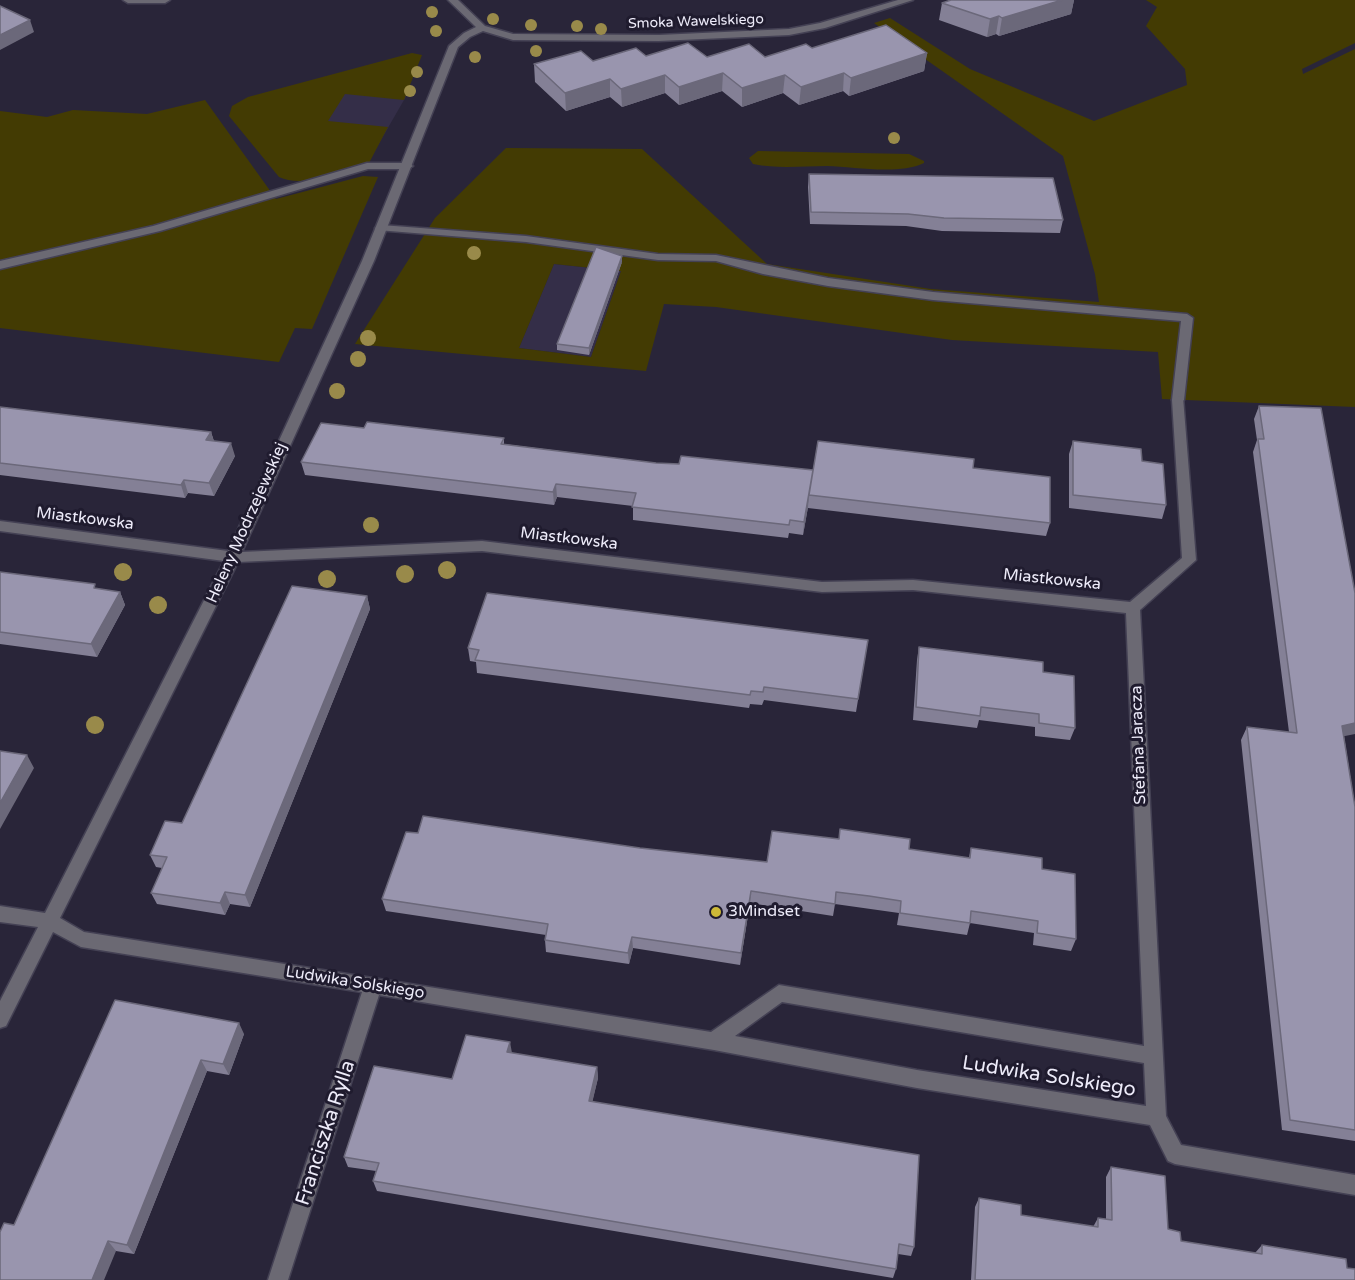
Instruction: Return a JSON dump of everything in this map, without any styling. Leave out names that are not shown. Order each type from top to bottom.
[{"type":"street","points":[[128,0],[165,0]]},
{"type":"street","points":[[453,0],[482,28]]},
{"type":"street","name":"Smoka Wawelskiego","points":[[482,28],[513,37],[573,39],[789,32],[822,26],[908,0]]},
{"type":"street","name":"Heleny Modrzejewskiej","points":[[0,1020],[234,557],[240,537],[408,166],[454,46],[466,35],[482,28]]},
{"type":"street","points":[[0,265],[156,229],[367,166],[408,166]]},
{"type":"street","points":[[381,228],[526,239],[658,257],[716,258],[763,270],[828,282],[933,296],[1187,318],[1178,400],[1189,560],[1133,608]]},
{"type":"street","name":"Miastkowska","points":[[0,526],[234,557],[482,546],[822,587],[913,585],[1133,608]]},
{"type":"street","name":"Stefana Jaracza","points":[[1133,608],[1156,1117]]},
{"type":"street","name":"Ludwika Solskiego","points":[[0,915],[49,921],[81,939],[714,1041],[917,1079],[1156,1117]]},
{"type":"street","name":"Franciszka Rylla","points":[[278,1280],[373,986]]},
{"type":"street","points":[[714,1041],[779,993],[1153,1056]]},
{"type":"street","points":[[1156,1117],[1174,1154],[1355,1185]]},
{"type":"shaded area","points":[[1146,0],[1355,0],[1355,43],[1302,69],[1303,74],[1355,49],[1355,407],[1162,399],[1158,352],[952,340],[716,307],[664,304],[646,371],[355,344],[435,218],[506,148],[642,149],[767,264],[931,289],[1099,302],[1095,274],[1063,156],[874,23],[890,18],[970,69],[1094,121],[1187,85],[1185,69],[1146,26],[1157,7]],"holes":[[[554,264],[621,271],[591,357],[519,348]]]},
{"type":"shaded area","points":[[412,53],[422,55],[404,100],[345,94],[328,121],[388,127],[369,163],[312,180],[289,180],[279,177],[229,116],[232,106],[248,97]]},
{"type":"shaded area","points":[[318,85],[408,93],[378,145],[285,136]]},
{"type":"shaded area","points":[[205,100],[276,199],[363,176],[378,177],[312,329],[295,328],[279,362],[0,328],[0,111],[47,117],[73,110],[147,114]]},
{"type":"shaded area","points":[[758,151],[909,154],[924,163],[902,169],[772,166],[753,164],[749,158]]},
{"type":"shaded area","points":[[554,264],[621,271],[591,357],[519,348]]},
{"type":"building","points":[[951,0],[1062,0],[1002,18],[999,16],[990,19],[942,3]]},
{"type":"building","points":[[0,6],[30,20],[0,35]]},
{"type":"building","points":[[886,25],[927,53],[851,78],[844,73],[801,87],[785,75],[742,88],[723,73],[679,87],[665,75],[621,89],[610,79],[565,93],[534,64],[581,51],[593,61],[636,48],[646,56],[688,43],[707,57],[749,44],[765,57],[806,44],[812,48]]},
{"type":"building","points":[[809,174],[1053,178],[1063,220],[811,212]]},
{"type":"building","points":[[596,247],[622,256],[589,348],[557,344]]},
{"type":"building","points":[[1259,406],[1321,408],[1355,593],[1355,723],[1342,726],[1355,807],[1355,1130],[1290,1120],[1247,727],[1297,733],[1258,439],[1264,439]]},
{"type":"building","points":[[0,407],[211,432],[206,440],[231,443],[209,483],[184,480],[181,485],[0,463]]},
{"type":"building","points":[[367,422],[504,438],[501,444],[656,463],[679,464],[681,456],[813,470],[804,522],[790,520],[789,525],[632,507],[636,493],[556,484],[553,492],[301,462],[321,423],[364,428]]},
{"type":"building","points":[[818,441],[974,459],[973,468],[1050,477],[1050,523],[809,495]]},
{"type":"building","points":[[1073,441],[1141,449],[1142,461],[1163,464],[1166,505],[1073,495]]},
{"type":"building","points":[[0,572],[95,584],[94,588],[120,592],[91,644],[0,632]]},
{"type":"building","points":[[292,586],[367,596],[245,895],[225,892],[220,903],[151,893],[167,857],[150,855],[165,821],[182,823]]},
{"type":"building","points":[[487,593],[868,640],[858,699],[764,687],[763,692],[751,691],[750,695],[475,660],[479,650],[468,648]]},
{"type":"building","points":[[919,647],[1043,662],[1043,672],[1074,676],[1075,728],[1039,723],[1039,714],[981,707],[980,716],[916,707]]},
{"type":"building","points":[[0,751],[27,755],[0,803]]},
{"type":"building","points":[[423,816],[640,848],[767,862],[772,831],[839,839],[840,829],[910,839],[909,849],[970,858],[971,848],[1042,858],[1042,869],[1075,874],[1076,939],[1037,933],[1038,921],[1005,916],[971,911],[970,923],[900,913],[901,901],[869,896],[836,892],[835,904],[751,891],[741,953],[632,937],[628,953],[545,940],[548,924],[382,899],[406,832],[418,833]]},
{"type":"building","points":[[115,1000],[239,1023],[223,1064],[201,1060],[127,1245],[108,1241],[92,1280],[0,1280],[0,1232],[4,1223],[14,1225]]},
{"type":"building","points":[[466,1035],[510,1042],[507,1052],[597,1067],[589,1101],[919,1155],[914,1247],[899,1244],[896,1269],[373,1181],[379,1163],[344,1157],[374,1066],[452,1079]]},
{"type":"building","points":[[1111,1167],[1165,1176],[1168,1229],[1180,1232],[1181,1241],[1262,1254],[1262,1245],[1346,1259],[1347,1268],[1355,1269],[1355,1280],[975,1280],[979,1198],[1021,1205],[1021,1215],[1098,1227],[1098,1218],[1112,1220]]},
{"type":"place","name":"3Mindset","points":[[716,912]]}]
